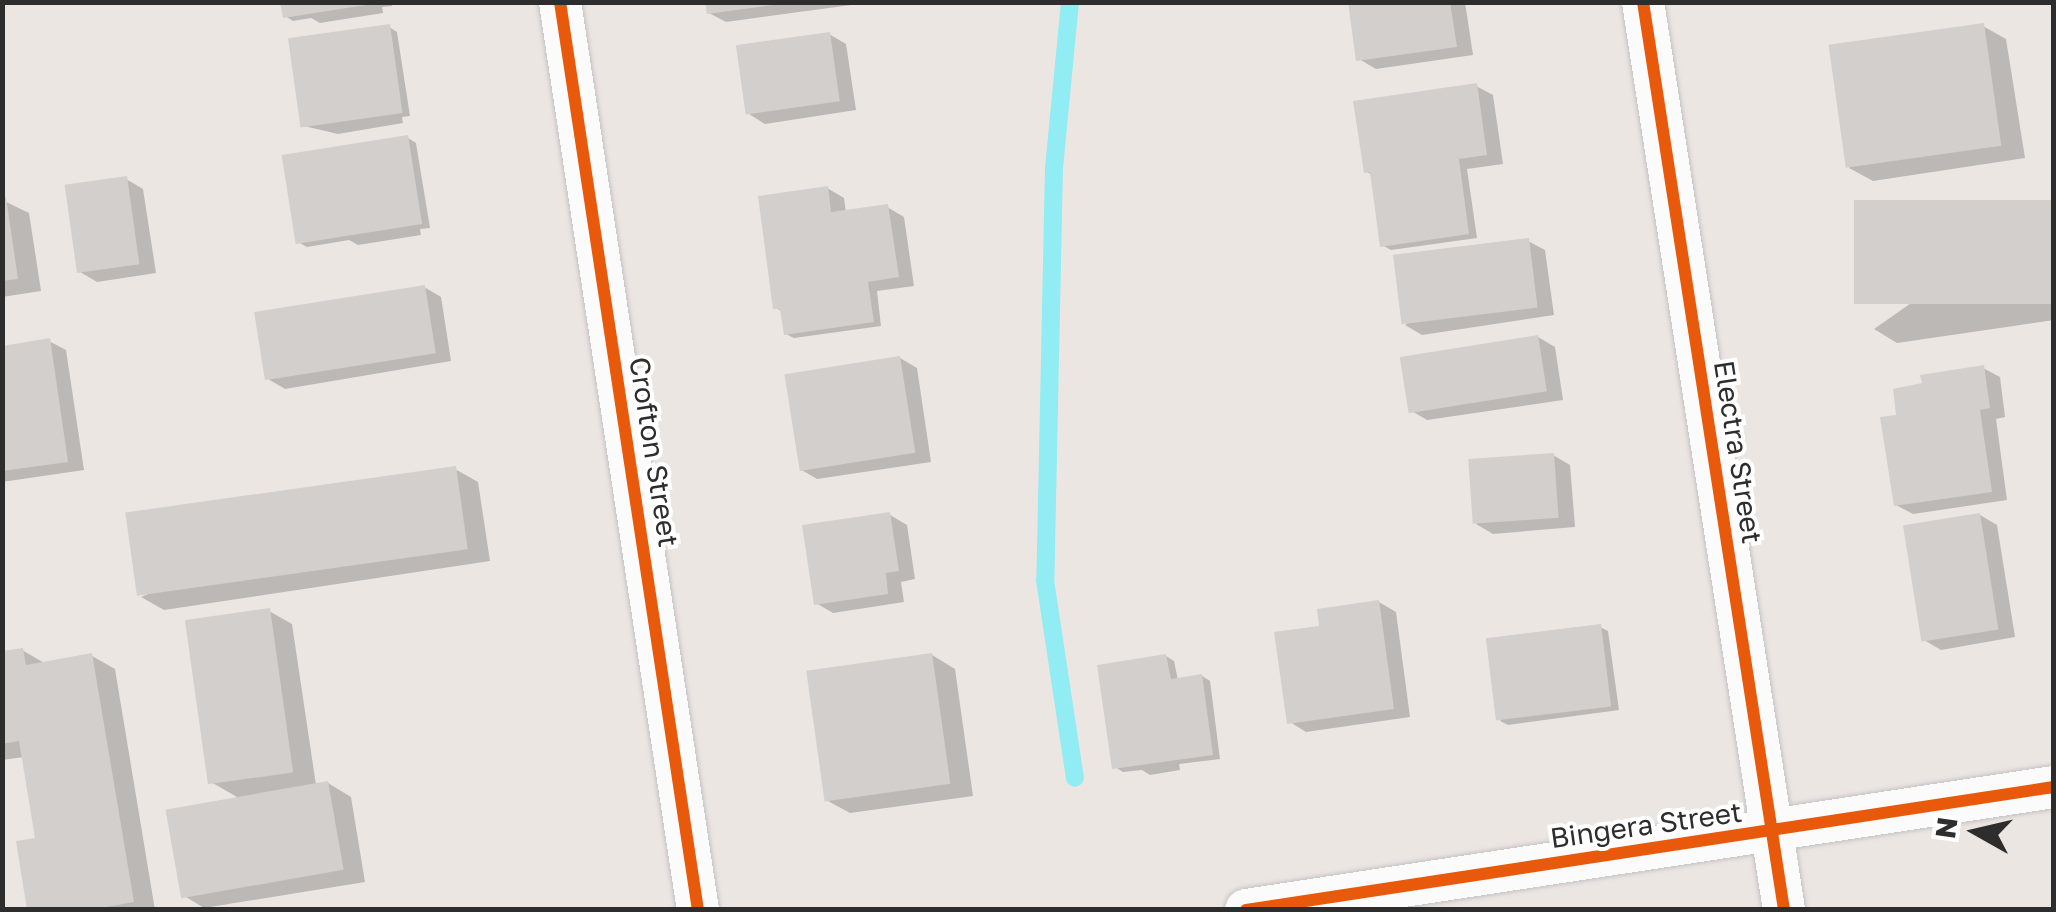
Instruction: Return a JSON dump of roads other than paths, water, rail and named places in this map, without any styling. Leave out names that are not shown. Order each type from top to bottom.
[{"type":"street","name":"Crofton Street","points":[[560,2],[698,910]]},
{"type":"street","name":"Electra Street","points":[[1643,2],[1784,910]]},
{"type":"street","name":"Bingera Street","points":[[1246,910],[2054,787]]},
{"type":"waterway","points":[[1070,2],[1054,167],[1045,580],[1075,778]]}]
